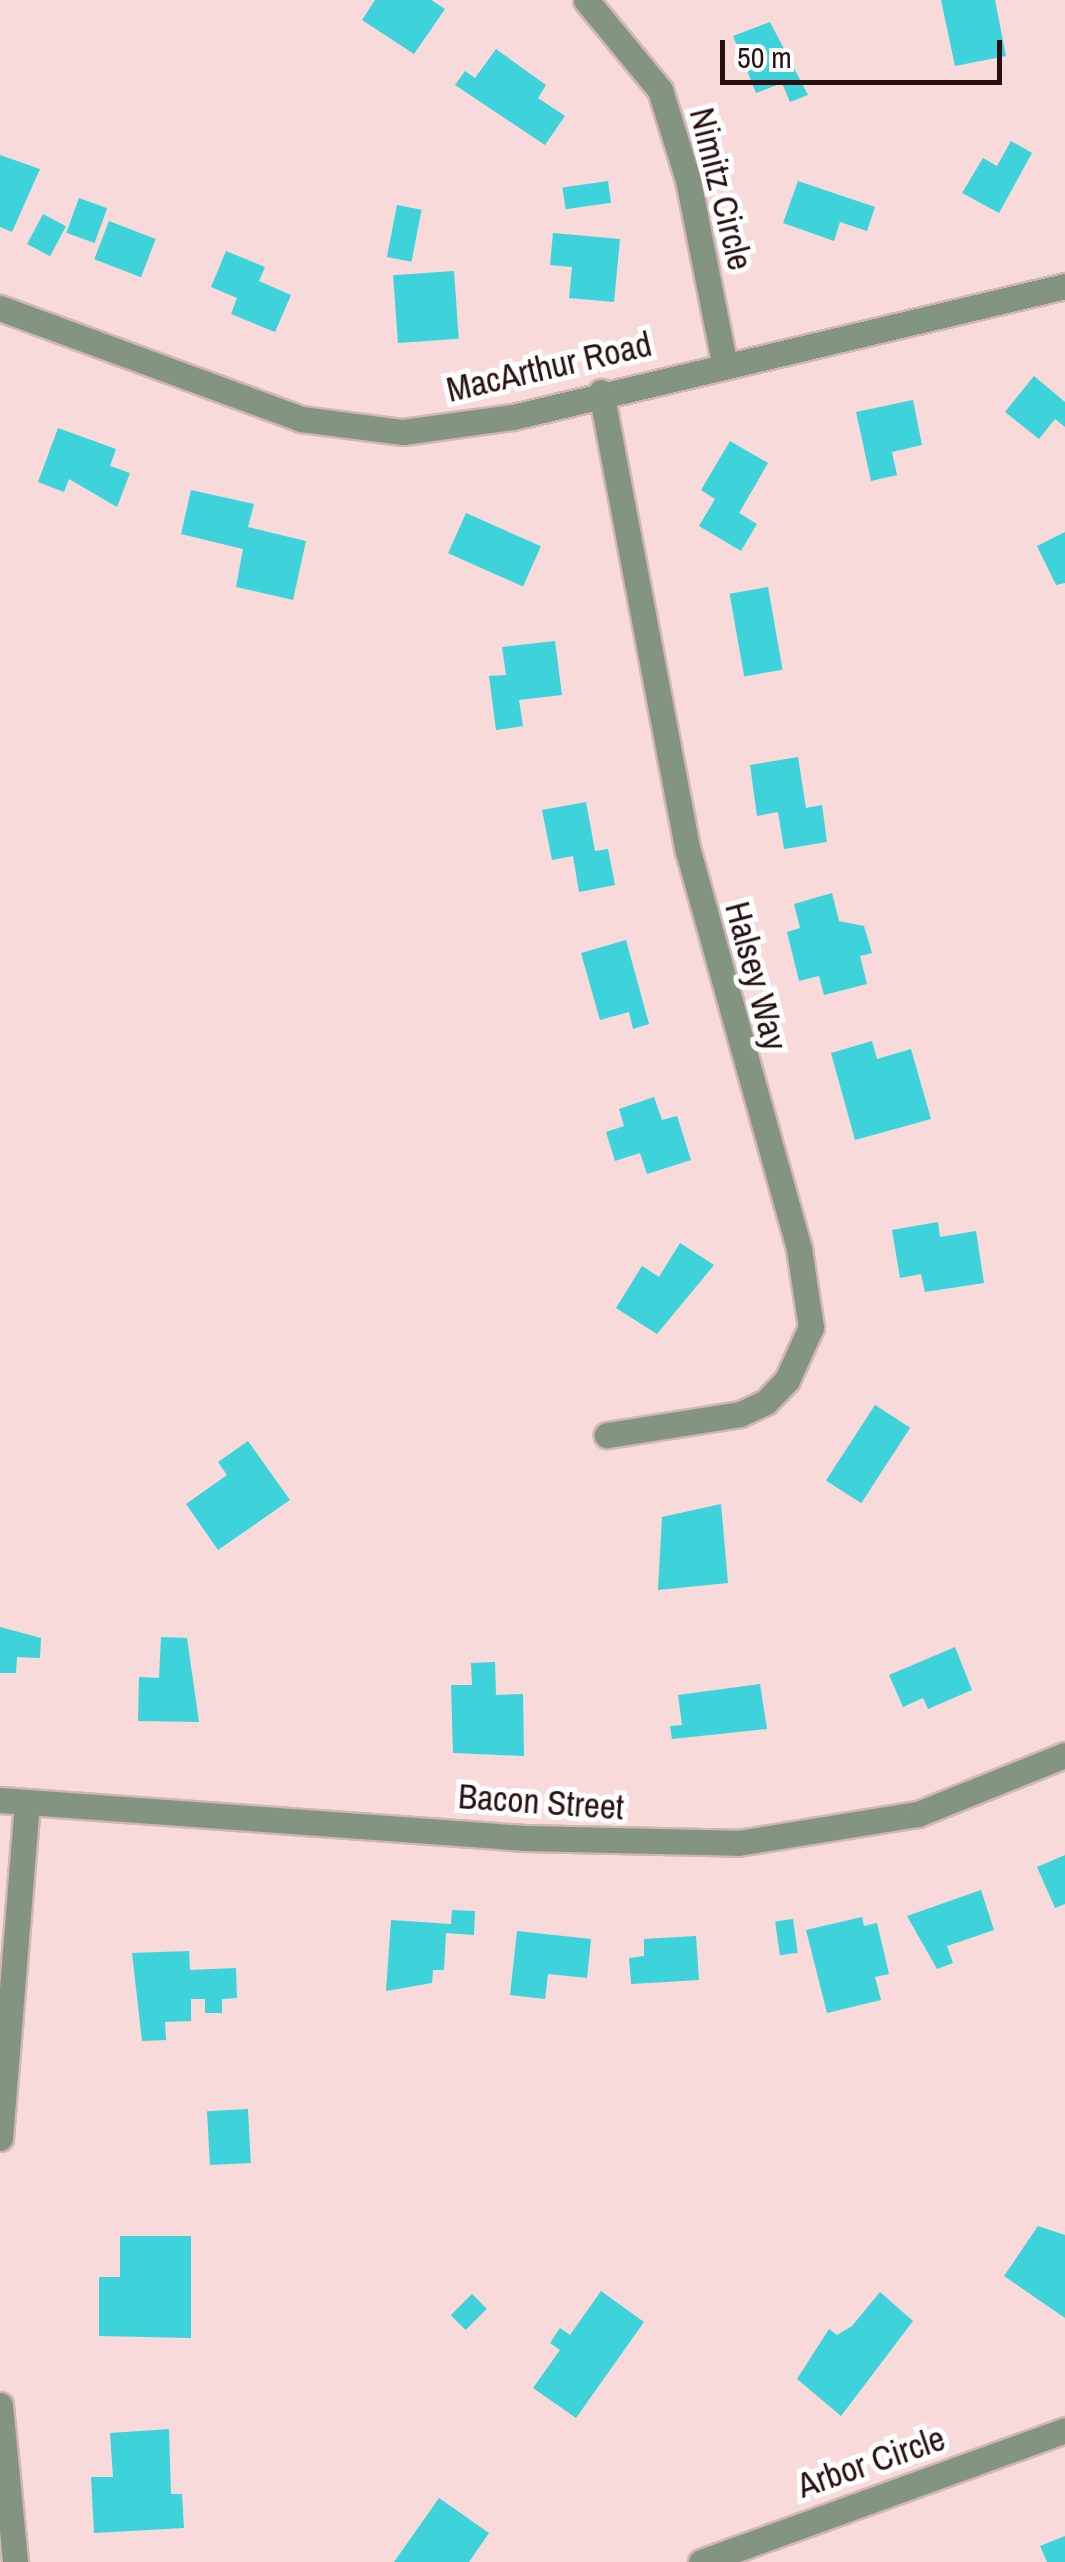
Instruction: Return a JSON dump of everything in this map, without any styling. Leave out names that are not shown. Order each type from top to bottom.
[{"type":"street","name":"Nimitz Circle","points":[[586,0],[660,90],[688,180],[724,361]]},
{"type":"street","name":"MacArthur Road","points":[[0,308],[254,404],[354,429],[460,428],[724,361],[1065,286]]},
{"type":"street","name":"Halsey Way","points":[[602,392],[688,851],[800,1249],[811,1327],[766,1402],[740,1414],[606,1435]]},
{"type":"street","name":"Bacon Street","points":[[0,1800],[564,1840],[738,1842],[918,1814],[1065,1755]]},
{"type":"street","points":[[0,2138],[27,1802]]},
{"type":"street","points":[[0,2406],[15,2562]]},
{"type":"street","name":"Arbor Circle","points":[[701,2562],[1065,2430]]},
{"type":"building","points":[[375,0],[431,0],[445,9],[414,54],[362,20]]},
{"type":"building","points":[[941,0],[995,0],[1006,56],[955,66]]},
{"type":"building","points":[[770,22],[808,95],[790,102],[782,83],[756,93],[733,36]]},
{"type":"building","points":[[496,49],[546,85],[538,98],[565,116],[545,145],[455,85],[465,71],[475,78]]},
{"type":"building","points":[[1011,141],[1032,153],[999,213],[962,193],[983,158],[997,166]]},
{"type":"building","points":[[0,155],[40,169],[12,232],[0,227]]},
{"type":"building","points":[[608,181],[611,203],[566,209],[562,187]]},
{"type":"building","points":[[798,181],[875,207],[867,231],[840,222],[834,241],[783,223]]},
{"type":"building","points":[[79,198],[107,208],[95,243],[66,233]]},
{"type":"building","points":[[397,205],[422,210],[411,262],[387,257]]},
{"type":"building","points":[[43,214],[66,226],[50,256],[27,244]]},
{"type":"building","points":[[109,221],[156,239],[141,277],[94,259]]},
{"type":"building","points":[[553,233],[620,239],[614,302],[569,298],[572,267],[550,265]]},
{"type":"building","points":[[226,251],[265,267],[259,281],[291,295],[275,332],[231,314],[237,298],[211,287]]},
{"type":"building","points":[[454,271],[459,339],[398,343],[393,275]]},
{"type":"building","points":[[1034,376],[1065,402],[1065,427],[1055,419],[1039,439],[1005,412]]},
{"type":"building","points":[[913,400],[922,445],[892,452],[897,475],[871,481],[856,412]]},
{"type":"building","points":[[58,428],[116,449],[110,466],[130,473],[117,507],[69,479],[64,492],[38,482]]},
{"type":"building","points":[[730,441],[768,463],[739,513],[757,524],[741,551],[699,526],[715,499],[701,490]]},
{"type":"building","points":[[191,490],[254,504],[248,527],[306,541],[293,600],[236,587],[243,549],[181,534]]},
{"type":"building","points":[[466,513],[541,546],[523,587],[448,553]]},
{"type":"building","points":[[1065,532],[1065,583],[1056,585],[1037,546]]},
{"type":"building","points":[[768,587],[783,670],[744,676],[730,594]]},
{"type":"building","points":[[555,641],[562,695],[519,700],[523,726],[496,730],[489,676],[506,675],[502,647]]},
{"type":"building","points":[[798,757],[806,808],[822,805],[827,842],[784,849],[778,812],[757,816],[750,765]]},
{"type":"building","points":[[586,802],[595,851],[608,849],[615,885],[579,892],[573,856],[552,860],[542,810]]},
{"type":"building","points":[[832,893],[839,921],[864,926],[872,953],[860,956],[867,984],[824,995],[819,976],[799,981],[787,932],[800,928],[794,904]]},
{"type":"building","points":[[626,940],[649,1024],[633,1029],[629,1012],[600,1020],[581,953]]},
{"type":"building","points":[[872,1041],[877,1059],[911,1049],[931,1119],[855,1140],[831,1053]]},
{"type":"building","points":[[654,1097],[662,1120],[677,1116],[691,1160],[647,1174],[640,1153],[615,1161],[606,1132],[624,1126],[619,1109]]},
{"type":"building","points":[[938,1222],[940,1237],[976,1231],[984,1283],[925,1292],[921,1274],[900,1278],[892,1230]]},
{"type":"building","points":[[680,1243],[714,1265],[657,1334],[616,1308],[642,1266],[659,1277]]},
{"type":"building","points":[[875,1405],[910,1428],[861,1503],[826,1480]]},
{"type":"building","points":[[248,1441],[290,1500],[218,1550],[186,1504],[227,1475],[218,1462]]},
{"type":"building","points":[[721,1504],[728,1583],[658,1590],[662,1517]]},
{"type":"building","points":[[0,1627],[41,1638],[40,1658],[17,1657],[16,1673],[0,1673]]},
{"type":"building","points":[[161,1637],[187,1638],[199,1722],[138,1721],[139,1677],[159,1678]]},
{"type":"building","points":[[955,1647],[972,1690],[928,1709],[923,1698],[903,1707],[889,1675]]},
{"type":"building","points":[[495,1662],[496,1695],[523,1694],[524,1756],[453,1753],[451,1685],[472,1685],[471,1663]]},
{"type":"building","points":[[760,1684],[767,1729],[672,1739],[670,1726],[682,1725],[678,1695]]},
{"type":"building","points":[[1065,1855],[1065,1904],[1055,1908],[1037,1867]]},
{"type":"building","points":[[981,1890],[994,1930],[947,1946],[953,1963],[937,1969],[907,1916]]},
{"type":"building","points":[[452,1910],[475,1911],[474,1935],[446,1933],[444,1970],[433,1970],[432,1983],[386,1991],[391,1920],[451,1924]]},
{"type":"building","points":[[862,1917],[864,1926],[877,1923],[889,1974],[875,1977],[881,2000],[827,2013],[806,1930]]},
{"type":"building","points":[[793,1919],[798,1953],[780,1955],[775,1922]]},
{"type":"building","points":[[517,1931],[591,1939],[587,1978],[548,1974],[545,1999],[510,1995]]},
{"type":"building","points":[[696,1936],[699,1980],[631,1984],[629,1958],[644,1956],[644,1939]]},
{"type":"building","points":[[189,1951],[190,1970],[236,1968],[237,1998],[222,1999],[222,2013],[205,2013],[205,1999],[191,1999],[191,2021],[165,2022],[166,2040],[142,2041],[132,1953]]},
{"type":"building","points":[[248,2109],[251,2163],[210,2165],[207,2111]]},
{"type":"building","points":[[1038,2226],[1065,2235],[1065,2318],[1004,2276]]},
{"type":"building","points":[[120,2236],[191,2236],[191,2338],[99,2336],[99,2277],[120,2277]]},
{"type":"building","points":[[601,2291],[644,2322],[576,2418],[533,2388],[560,2350],[550,2343],[560,2328],[570,2335]]},
{"type":"building","points":[[880,2292],[913,2321],[841,2416],[797,2379],[829,2329],[837,2335],[852,2326]]},
{"type":"building","points":[[472,2294],[487,2309],[466,2330],[451,2315]]},
{"type":"building","points":[[169,2429],[171,2494],[182,2494],[184,2528],[94,2533],[91,2477],[113,2477],[110,2433]]},
{"type":"building","points":[[439,2498],[489,2533],[469,2562],[394,2562]]},
{"type":"building","points":[[1065,2536],[1065,2562],[1047,2562],[1040,2546]]}]
